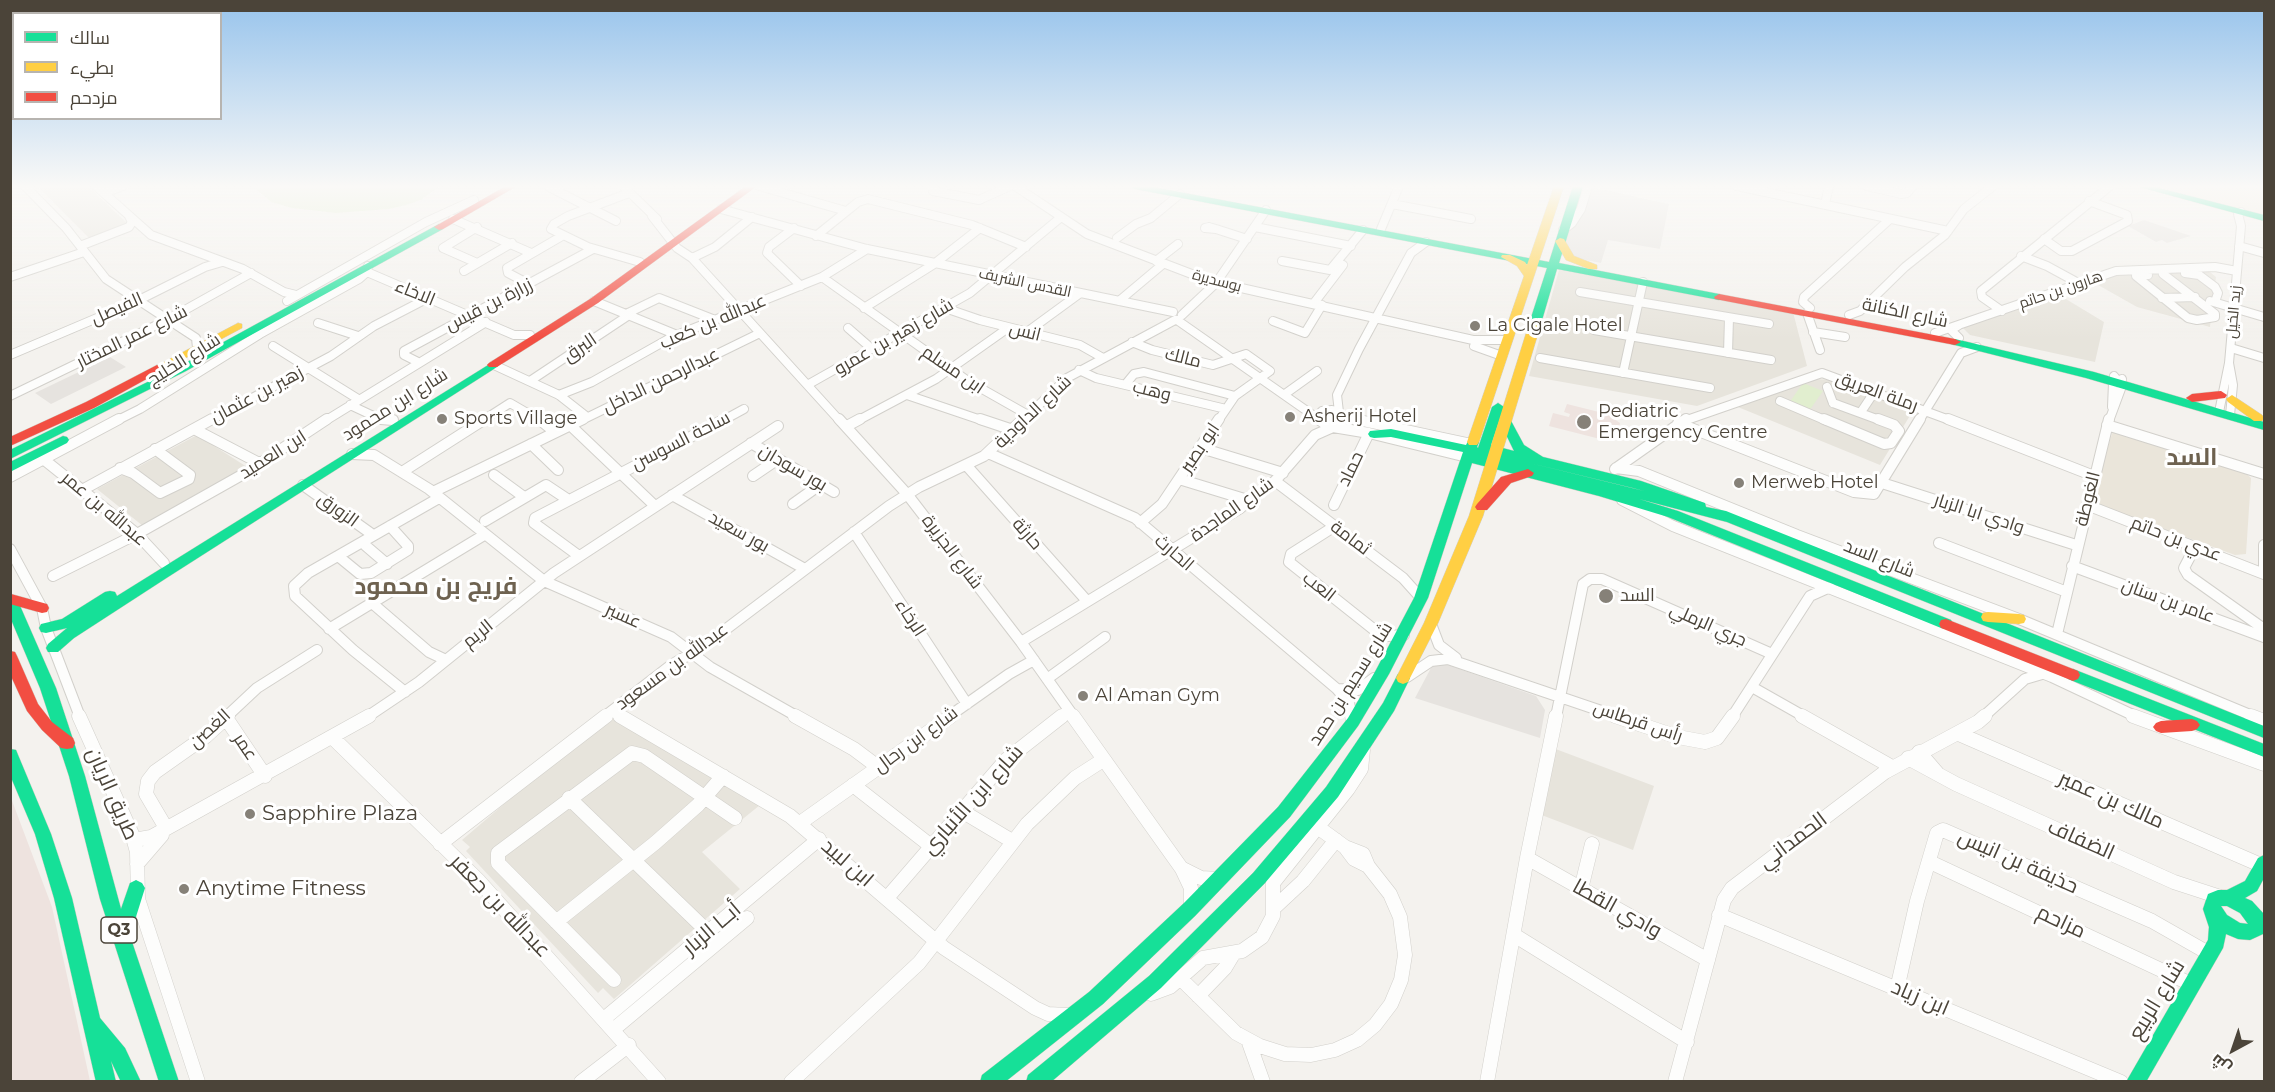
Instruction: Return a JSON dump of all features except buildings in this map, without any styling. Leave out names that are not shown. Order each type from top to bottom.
[{"type":"main road","name":"شارع الخليج","points":[[11,446],[135,387],[406,237]]},
{"type":"main road","name":"شارع الخليج","points":[[11,446],[159,381],[259,326],[365,272],[423,237]]},
{"type":"main road","name":"شارع ابن محمود","points":[[46,628],[71,627],[352,454],[373,449],[494,365],[594,301],[678,237]]},
{"type":"main road","name":"شارع ابن محمود","points":[[53,648],[71,627],[164,563],[515,339],[530,335],[679,237]]},
{"type":"main road","points":[[1403,237],[1510,255],[1527,252],[1543,259]]},
{"type":"main road","points":[[1410,237],[1510,255],[1521,264],[1529,276]]},
{"type":"main road","name":"شارع سحيم بن حمد","points":[[989,1082],[1077,1014],[1190,910],[1297,796],[1353,722],[1404,634],[1421,598],[1461,477],[1506,422],[1546,288],[1543,259],[1548,237]]},
{"type":"main road","points":[[1520,371],[1514,365],[1514,358],[1551,237]]},
{"type":"main road","name":"شارع سحيم بن حمد","points":[[1035,1082],[1142,993],[1209,930],[1289,844],[1332,792],[1406,678],[1476,516],[1482,454],[1479,420],[1529,276],[1561,237]]},
{"type":"main road","points":[[1562,237],[1570,258],[1593,267]]},
{"type":"main road","name":"شارع الكنانة","points":[[1543,259],[1808,310],[1956,334],[2119,380],[2192,398],[2211,398],[2262,422]]},
{"type":"main road","name":"شارع الكنانة","points":[[1543,259],[1573,270],[1687,288]]},
{"type":"main road","points":[[1546,288],[1561,274],[1573,270]]},
{"type":"main road","name":"شارع الخليج","points":[[11,446],[295,298]]},
{"type":"main road","name":"شارع الكنانة","points":[[1808,310],[1849,315],[1935,333],[1956,334],[1977,347],[2225,406]]},
{"type":"main road","name":"شارع الخليج","points":[[10,468],[167,384],[259,326]]},
{"type":"main road","points":[[1458,555],[1459,531],[1502,393],[1504,374],[1501,358]]},
{"type":"main road","points":[[1443,438],[1461,434],[1479,420]]},
{"type":"main road","points":[[1506,422],[1519,448],[1539,460]]},
{"type":"main road","points":[[1371,434],[1391,434],[1610,480]]},
{"type":"main road","points":[[1424,447],[1451,461],[1461,477]]},
{"type":"main road","name":"شارع السد","points":[[1482,454],[1539,460],[1610,480],[1701,513],[1731,518],[2265,732]]},
{"type":"main road","name":"شارع السد","points":[[1482,454],[1528,473],[1610,480],[1700,524],[2265,751]]},
{"type":"main road","points":[[1476,516],[1506,480],[1528,473]]},
{"type":"main road","points":[[1797,535],[1821,555]]},
{"type":"main road","points":[[11,599],[42,608]]},
{"type":"main road","name":"طريق الريان","points":[[11,599],[31,642],[67,743],[121,936],[169,1082]]},
{"type":"main road","points":[[1977,617],[2019,619]]},
{"type":"main road","points":[[1946,624],[1981,649]]},
{"type":"main road","points":[[10,656],[27,697],[47,726],[67,743]]},
{"type":"main road","points":[[10,682],[27,697]]},
{"type":"main road","points":[[2161,727],[2197,725]]},
{"type":"main road","name":"Q3","points":[[10,755],[63,898],[106,1082]]},
{"type":"main road","points":[[1289,844],[1307,843]]},
{"type":"main road","points":[[2214,948],[2218,927],[2212,909],[2214,900],[2251,886],[2264,865]]},
{"type":"main road","points":[[2214,948],[2232,935],[2257,928],[2251,886]]},
{"type":"main road","points":[[121,936],[136,888]]},
{"type":"main road","points":[[2226,897],[2257,919]]},
{"type":"main road","points":[[2215,915],[2229,927],[2248,932]]},
{"type":"main road","name":"شارع الربيع","points":[[2135,1082],[2214,948]]},
{"type":"main road","points":[[94,1025],[118,1055],[132,1082]]},
{"type":"street","points":[[73,237],[106,279],[196,338],[197,348]]},
{"type":"street","points":[[10,277],[84,251],[109,237]]},
{"type":"street","points":[[157,237],[251,273],[295,298]]},
{"type":"street","points":[[461,237],[443,248],[477,263]]},
{"type":"street","points":[[499,237],[531,253]]},
{"type":"street","points":[[529,284],[506,269],[563,237],[593,249],[640,262]]},
{"type":"street","name":"شارع الجزيرة","points":[[671,237],[809,384],[907,494],[1021,642],[1182,869],[1191,888],[1190,910]]},
{"type":"street","points":[[692,258],[715,247],[727,237]]},
{"type":"street","points":[[783,237],[769,248],[767,253],[801,286]]},
{"type":"street","name":"القدس الشريف","points":[[820,237],[934,264],[1156,308],[1175,316],[1319,417]]},
{"type":"street","points":[[864,308],[934,264],[969,237]]},
{"type":"street","points":[[1002,237],[1026,247]]},
{"type":"street","name":"شارع زهير بن عمرو","points":[[809,384],[945,308],[992,275],[1038,237]]},
{"type":"street","name":"بوسديرة","points":[[1094,237],[1216,283],[1318,304],[1449,337],[1483,341],[1507,340]]},
{"type":"street","points":[[1305,237],[1351,246]]},
{"type":"street","points":[[1282,261],[1330,270],[1362,237]]},
{"type":"street","points":[[1274,321],[1305,333],[1318,304],[1366,237]]},
{"type":"street","points":[[1820,350],[1808,310],[1803,302],[1804,297],[1870,237]]},
{"type":"street","points":[[1849,315],[1860,311],[1941,237]]},
{"type":"street","points":[[2002,311],[1982,297],[1981,291],[2046,237]]},
{"type":"street","points":[[2044,239],[2055,248],[2072,251],[2098,237]]},
{"type":"street","name":"زيد الخيل","points":[[2225,406],[2240,237]]},
{"type":"street","name":"شارع الداودية","points":[[907,494],[967,466],[988,453],[1055,388],[1079,370],[1132,342],[1191,305],[1216,283],[1247,238]]},
{"type":"street","points":[[1334,426],[1343,422],[1337,399],[1339,390],[1372,318],[1411,253],[1426,242]]},
{"type":"street","points":[[464,271],[512,243]]},
{"type":"street","points":[[1119,301],[1178,244]]},
{"type":"street","points":[[2239,246],[2265,253]]},
{"type":"street","name":"زرارة بن قيس","points":[[418,362],[404,355],[404,351],[593,249]]},
{"type":"street","name":"عبدالله بن كعب","points":[[559,395],[588,384],[677,335],[822,277],[867,249]]},
{"type":"street","points":[[2021,256],[2047,266],[2080,284]]},
{"type":"street","name":"الفيصل","points":[[10,355],[137,301],[221,261]]},
{"type":"street","name":"هارون بن حاتم","points":[[1956,334],[2002,311],[2128,270],[2215,267],[2237,271]]},
{"type":"street","name":"الاخاء","points":[[365,272],[469,314],[515,339]]},
{"type":"street","name":"شارع الخليج","points":[[10,477],[42,458],[140,409],[365,272]]},
{"type":"street","name":"شارع عمر المختار","points":[[10,396],[167,320],[244,279],[251,273]]},
{"type":"street","points":[[2163,274],[2215,314],[2215,317],[2191,320],[2136,276],[2163,274],[2199,275],[2217,289],[2215,302]]},
{"type":"street","name":"ابن مسلم","points":[[822,277],[951,370],[1028,415]]},
{"type":"street","points":[[1623,373],[1643,282]]},
{"type":"street","points":[[1580,292],[1769,324]]},
{"type":"street","points":[[1027,332],[1079,294]]},
{"type":"street","points":[[2162,298],[2193,297],[2265,317]]},
{"type":"street","name":"زهير بن عثمان","points":[[84,489],[336,353],[358,336],[428,298]]},
{"type":"street","name":"البرق","points":[[530,381],[627,314],[659,298],[715,320]]},
{"type":"street","points":[[594,301],[677,335]]},
{"type":"street","name":"انس","points":[[945,308],[1008,328],[1080,345],[1102,358]]},
{"type":"street","points":[[1728,353],[1729,318]]},
{"type":"street","name":"ابن العميد","points":[[53,576],[137,534],[261,464],[354,402],[486,322]]},
{"type":"street","points":[[318,323],[358,336]]},
{"type":"street","points":[[848,328],[872,349]]},
{"type":"street","points":[[847,426],[951,370],[1008,328]]},
{"type":"street","points":[[1594,330],[1771,360]]},
{"type":"street","points":[[1813,332],[1845,337]]},
{"type":"street","name":"عبدالرحمن الداخل","points":[[405,692],[330,629],[295,596],[294,586],[303,576],[390,526],[436,495],[531,444],[760,333]]},
{"type":"street","points":[[1956,334],[1961,353]]},
{"type":"street","name":"بوسديرة","points":[[1449,337],[1501,358]]},
{"type":"street","name":"مالك","points":[[1132,342],[1152,350],[1213,365],[1233,357]]},
{"type":"street","points":[[273,346],[384,423]]},
{"type":"street","points":[[1677,423],[1712,439],[1862,495],[1874,494],[1961,353],[1977,347]]},
{"type":"street","points":[[2230,348],[2265,358]]},
{"type":"street","points":[[1540,358],[1710,388]]},
{"type":"street","points":[[494,365],[559,395],[587,417]]},
{"type":"street","name":"وهب","points":[[1079,370],[1125,385],[1226,409]]},
{"type":"street","points":[[1285,394],[1317,371]]},
{"type":"street","points":[[1125,385],[1134,374],[1144,372],[1235,396]]},
{"type":"street","name":"رملة العريق","points":[[1610,480],[1629,458],[1677,423],[1814,374],[1833,375],[1872,389],[2094,476]]},
{"type":"street","name":"ابو بصير","points":[[1140,523],[1157,510],[1235,396],[1263,378]]},
{"type":"street","name":"الغوطة","points":[[2057,634],[2076,545],[2107,425],[2112,408],[2116,404],[2119,380]]},
{"type":"street","points":[[1827,387],[1833,403]]},
{"type":"street","points":[[1858,410],[1872,389]]},
{"type":"street","points":[[907,395],[1013,430]]},
{"type":"street","points":[[1780,401],[1884,444],[1891,443],[1898,428],[1858,410],[1833,403]]},
{"type":"street","points":[[402,472],[510,403],[539,419],[555,432]]},
{"type":"street","points":[[1820,417],[1833,403]]},
{"type":"street","name":"ساحة السوسن","points":[[579,556],[533,522],[538,515],[744,409]]},
{"type":"street","points":[[1319,417],[1341,413],[1359,421],[1443,438],[1482,454]]},
{"type":"street","points":[[1319,417],[1334,426],[1424,447],[1482,454]]},
{"type":"street","name":"شارع الماجدة","points":[[1310,441],[1319,417]]},
{"type":"street","points":[[570,425],[655,506]]},
{"type":"street","points":[[2107,425],[2265,474]]},
{"type":"street","name":"الريم","points":[[134,840],[147,838],[265,776],[333,738],[405,692],[544,581],[579,556],[778,426]]},
{"type":"street","name":"شارع الماجدة","points":[[1021,642],[1251,501],[1283,473],[1310,441],[1334,426]]},
{"type":"street","points":[[194,429],[261,464]]},
{"type":"street","name":"حماد","points":[[1334,505],[1371,434]]},
{"type":"street","name":"بور سودان","points":[[751,443],[834,492]]},
{"type":"street","points":[[531,444],[558,470]]},
{"type":"street","points":[[1201,448],[1283,473]]},
{"type":"street","points":[[123,466],[160,493],[189,479],[190,475],[161,449]]},
{"type":"street","name":"عسير","points":[[373,449],[436,495],[544,581],[664,634],[717,671],[854,749],[878,767]]},
{"type":"street","name":"الحارث","points":[[988,453],[1123,511],[1140,523],[1171,552],[1337,689],[1349,703],[1353,722]]},
{"type":"street","name":"عبدالله بن عمر","points":[[42,458],[84,489],[137,534],[164,563]]},
{"type":"street","points":[[1629,458],[1644,473]]},
{"type":"street","points":[[753,476],[778,459]]},
{"type":"street","name":"حارثة","points":[[967,466],[1087,601]]},
{"type":"street","name":"شارع السد","points":[[1610,480],[1644,473],[1797,535],[2057,634],[2265,722]]},
{"type":"street","points":[[494,475],[524,497]]},
{"type":"street","points":[[1179,479],[1251,501]]},
{"type":"street","name":"شارع السد","points":[[1610,480],[1673,526],[2044,674],[2161,727],[2265,764]]},
{"type":"street","name":"ثمامة","points":[[1275,481],[1408,582],[1421,598]]},
{"type":"street","name":"وادي ابا الزبار","points":[[1882,483],[2076,545]]},
{"type":"street","points":[[793,504],[821,484]]},
{"type":"street","name":"الزورق","points":[[303,485],[373,535]]},
{"type":"street","points":[[485,521],[548,485],[567,499]]},
{"type":"street","name":"عبدالله بن مسعود","points":[[440,844],[670,666],[691,653],[907,494]]},
{"type":"street","name":"بور سعيد","points":[[672,495],[805,569]]},
{"type":"street","name":"عدي بن حاتم","points":[[2087,505],[2264,574]]},
{"type":"street","points":[[338,556],[363,575],[387,564],[405,553],[408,548],[390,526]]},
{"type":"street","name":"العب","points":[[1335,526],[1291,554],[1289,562],[1377,632],[1388,636],[1404,634]]},
{"type":"street","name":"الرخاء","points":[[854,532],[967,704]]},
{"type":"street","points":[[330,629],[484,535]]},
{"type":"street","points":[[1939,543],[2067,592]]},
{"type":"street","points":[[2264,574],[2265,545]]},
{"type":"street","points":[[366,546],[387,564]]},
{"type":"street","name":"عامر بن سنان","points":[[2195,547],[2184,568],[2188,575],[2265,629]]},
{"type":"street","name":"طريق الريان","points":[[10,549],[42,608],[46,628],[82,723],[134,840],[136,888],[198,1082]]},
{"type":"street","name":"عامر بن سنان","points":[[2072,566],[2265,637]]},
{"type":"street","name":"جري الرملي","points":[[1561,696],[1582,590],[1590,579],[1609,582],[1772,654]]},
{"type":"street","points":[[1808,579],[1810,596],[1830,587]]},
{"type":"street","name":"رأس قرطاس","points":[[1406,678],[1435,659],[1464,663],[1678,737],[1705,742],[1717,738],[1722,732],[1810,596]]},
{"type":"street","points":[[372,603],[432,655],[446,660]]},
{"type":"street","name":"رأس قرطاس","points":[[1431,623],[1442,649],[1464,663]]},
{"type":"street","points":[[1047,679],[1105,638]]},
{"type":"street","name":"الغصن","points":[[166,828],[146,794],[148,781],[160,768],[195,744],[226,718],[257,688],[317,650]]},
{"type":"street","name":"شارع ابن رحال","points":[[800,823],[967,704],[1034,660]]},
{"type":"street","points":[[2006,660],[2018,671],[2021,682]]},
{"type":"street","points":[[1337,689],[1358,690],[1382,674]]},
{"type":"street","name":"الحمداني","points":[[1675,1082],[1719,915],[1724,900],[1732,888],[1888,770],[1959,734],[1978,722],[2021,682],[2030,676],[2044,674]]},
{"type":"street","points":[[1752,687],[1864,750],[1888,770]]},
{"type":"street","points":[[1487,1082],[1527,858],[1561,696]]},
{"type":"street","name":"ابن لبيد","points":[[612,711],[800,823],[937,942],[1041,1011],[1062,1016],[1077,1014]]},
{"type":"street","name":"شارع ابن الأنباري","points":[[887,898],[960,810],[1014,752],[1068,711]]},
{"type":"street","name":"عمر","points":[[226,718],[265,776]]},
{"type":"street","name":"مالك بن عمير","points":[[1959,734],[2264,865]]},
{"type":"street","name":"عبدالله بن جعفر","points":[[333,738],[478,880],[610,1024],[659,1082]]},
{"type":"street","name":"شارع سحيم بن حمد","points":[[1142,993],[1165,990],[1203,958],[1234,953],[1250,947],[1262,937],[1271,923],[1274,908],[1273,883],[1319,828],[1359,773],[1364,758],[1363,747]]},
{"type":"street","points":[[614,980],[496,859],[504,848],[624,757],[637,753],[735,818]]},
{"type":"street","name":"الضفاف","points":[[1914,755],[1940,776],[2186,887],[2226,897]]},
{"type":"street","points":[[791,1082],[910,972],[937,942],[1012,841],[1067,786],[1103,760]]},
{"type":"street","points":[[556,922],[634,861],[705,797],[723,776]]},
{"type":"street","points":[[853,785],[931,846]]},
{"type":"street","points":[[10,793],[26,793]]},
{"type":"street","points":[[569,798],[708,932]]},
{"type":"street","points":[[960,810],[1012,841]]},
{"type":"street","name":"الريم","points":[[136,865],[160,837],[200,811]]},
{"type":"street","points":[[1180,978],[1224,1023],[1248,1040],[1285,1054],[1323,1053],[1357,1040],[1384,1015],[1401,980],[1405,942],[1396,905],[1383,883],[1368,866],[1354,859],[1341,843],[1319,828]]},
{"type":"street","name":"حذيفة بن انيس","points":[[1897,988],[1917,901],[1937,833],[1943,830],[2214,948]]},
{"type":"street","name":"أبــا الزبار","points":[[610,1024],[708,932],[819,839]]},
{"type":"street","points":[[1274,908],[1341,843]]},
{"type":"street","points":[[1581,889],[1592,844]]},
{"type":"street","name":"وادي القطا","points":[[1527,858],[1708,960]]},
{"type":"street","name":"مزاحم","points":[[1930,862],[2191,984]]},
{"type":"street","points":[[1182,869],[1201,878],[1221,879]]},
{"type":"street","name":"ابن زياد","points":[[1719,915],[2121,1082]]},
{"type":"street","points":[[610,1024],[747,918]]},
{"type":"street","points":[[2248,932],[2265,936]]},
{"type":"street","points":[[1514,935],[1687,1042]]},
{"type":"street","points":[[1198,996],[1225,968],[1234,953]]},
{"type":"street","points":[[1248,1040],[1263,1082]]},
{"type":"street","points":[[582,1082],[629,1046]]},
{"type":"shaded area","points":[[1567,237],[1662,237],[1660,249],[1608,240],[1601,263],[1560,255]]},
{"type":"shaded area","points":[[2147,237],[2188,237],[2167,243],[2162,240],[2156,242]]},
{"type":"shaded area","points":[[2204,267],[2216,277],[2210,327],[2137,307],[2091,281],[2116,270]]},
{"type":"shaded area","points":[[1559,270],[1793,312],[1807,366],[1697,406],[1529,376]]},
{"type":"shaded area","points":[[2056,293],[2104,322],[2095,362],[1970,335],[1960,325]]},
{"type":"shaded area","points":[[110,357],[126,367],[51,404],[35,393]]},
{"type":"shaded area","points":[[1813,379],[1841,380],[1914,409],[1880,465],[1733,405]]},
{"type":"shaded area","name":"Pediatric Emergency Centre","points":[[1567,404],[1607,414],[1620,423],[1618,431],[1612,429],[1608,441],[1549,426],[1553,413],[1569,417],[1570,414],[1564,412]]},
{"type":"shaded area","points":[[2113,431],[2239,467],[2251,478],[2246,554],[2235,555],[2098,505],[2091,496]]},
{"type":"shaded area","points":[[197,435],[247,467],[143,526],[97,489]]},
{"type":"shaded area","points":[[1445,664],[1536,696],[1545,710],[1540,738],[1415,698],[1432,666]]},
{"type":"shaded area","points":[[615,719],[760,805],[702,852],[740,889],[614,999],[603,988],[598,993],[466,851],[470,847],[462,840],[599,723]]},
{"type":"shaded area","points":[[1553,748],[1654,786],[1633,850],[1539,814]]},
{"type":"shaded area","points":[[11,798],[52,907],[90,1081],[11,1081]]},
{"type":"green space","points":[[1803,383],[1823,391],[1809,411],[1789,403]]},
{"type":"traffic: fast","points":[[10,455],[182,369],[421,237]]},
{"type":"traffic: fast","points":[[1403,237],[1719,297]]},
{"type":"traffic: fast","points":[[1534,327],[1562,237]]},
{"type":"traffic: fast","points":[[1955,342],[2090,375],[2264,426]]},
{"type":"traffic: fast","points":[[53,648],[69,634],[163,573],[493,365]]},
{"type":"traffic: fast","points":[[1491,462],[1484,447],[1498,407]]},
{"type":"traffic: fast","points":[[1506,422],[1519,448],[1538,460]]},
{"type":"traffic: fast","points":[[1374,434],[1391,433],[1480,452]]},
{"type":"traffic: fast","points":[[10,468],[63,440]]},
{"type":"traffic: fast","points":[[989,1082],[1096,998],[1189,910],[1284,812],[1353,722],[1382,674],[1421,598],[1473,442]]},
{"type":"traffic: fast","points":[[1487,448],[1636,484],[1700,506]]},
{"type":"traffic: fast","points":[[1484,455],[1731,518]]},
{"type":"traffic: fast","points":[[1467,457],[1602,492],[1673,514],[1946,624]]},
{"type":"traffic: fast","points":[[1721,514],[2264,732]]},
{"type":"traffic: fast","points":[[46,628],[66,623],[110,596]]},
{"type":"traffic: fast","points":[[10,599],[48,688],[77,776],[109,899],[169,1082]]},
{"type":"traffic: fast","points":[[2073,675],[2264,751]]},
{"type":"traffic: fast","points":[[1035,1082],[1155,982],[1259,878],[1332,792],[1389,707],[1403,678]]},
{"type":"traffic: fast","points":[[10,755],[43,834],[63,898],[106,1082]]},
{"type":"traffic: fast","points":[[2229,898],[2251,886],[2264,863]]},
{"type":"traffic: fast","points":[[121,936],[136,888]]},
{"type":"traffic: fast","points":[[2218,898],[2229,898],[2246,907],[2257,919],[2257,928],[2250,932],[2238,931],[2221,921],[2212,909],[2214,900],[2218,898]]},
{"type":"traffic: fast","points":[[2135,1082],[2217,942],[2218,927],[2215,915]]},
{"type":"traffic: fast","points":[[94,1025],[118,1055],[132,1082]]},
{"type":"traffic: slow","points":[[1473,442],[1542,237]]},
{"type":"traffic: slow","points":[[1560,241],[1570,258],[1593,267]]},
{"type":"traffic: slow","points":[[1506,257],[1521,264],[1529,276]]},
{"type":"traffic: slow","points":[[157,369],[238,326]]},
{"type":"traffic: slow","points":[[1403,678],[1431,623],[1476,516],[1534,327]]},
{"type":"traffic: slow","points":[[2232,399],[2258,418]]},
{"type":"traffic: slow","points":[[1988,617],[2019,619]]},
{"type":"traffic: jam","points":[[493,365],[594,301],[682,237]]},
{"type":"traffic: jam","points":[[1719,297],[1955,342]]},
{"type":"traffic: jam","points":[[10,442],[90,405],[157,369]]},
{"type":"traffic: jam","points":[[2192,398],[2221,395]]},
{"type":"traffic: jam","points":[[1482,507],[1506,480],[1528,473]]},
{"type":"traffic: jam","points":[[11,599],[42,608]]},
{"type":"traffic: jam","points":[[1946,624],[2073,675]]},
{"type":"traffic: jam","points":[[10,656],[32,707],[47,726],[67,743]]},
{"type":"traffic: jam","points":[[2161,727],[2192,725]]},
{"type":"place","name":"La Cigale Hotel","points":[[1475,326]]},
{"type":"place","name":"Asherij Hotel","points":[[1290,417]]},
{"type":"place","name":"Sports Village","points":[[442,419]]},
{"type":"place","name":"Pediatric Emergency Centre","points":[[1584,422]]},
{"type":"place","name":"Merweb Hotel","points":[[1739,483]]},
{"type":"place","name":"السد","points":[[1606,596]]},
{"type":"place","name":"Al Aman Gym","points":[[1083,696]]},
{"type":"place","name":"Sapphire Plaza","points":[[250,814]]},
{"type":"place","name":"Anytime Fitness","points":[[184,889]]},
{"type":"district","name":"السد","points":[[2192,458]]},
{"type":"district","name":"فريج بن محمود","points":[[436,587]]}]
